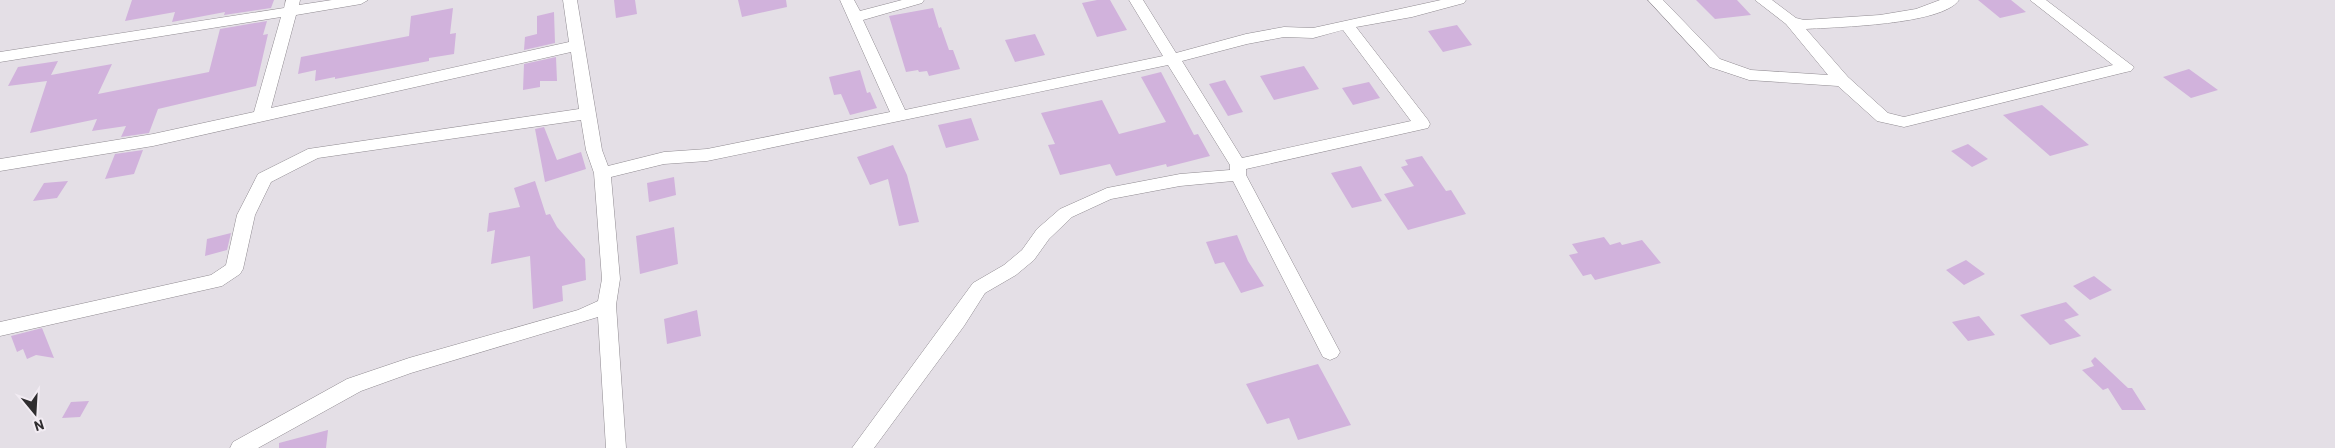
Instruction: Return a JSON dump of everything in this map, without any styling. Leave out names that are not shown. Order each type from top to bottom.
[{"type":"street","points":[[0,57],[292,6],[361,0]]},
{"type":"street","points":[[570,0],[594,150],[602,173],[605,193],[607,247],[611,279],[607,305],[616,448]]},
{"type":"street","points":[[847,0],[900,116]]},
{"type":"street","points":[[855,17],[917,0]]},
{"type":"street","points":[[1136,0],[1238,170],[1330,352]]},
{"type":"street","points":[[602,173],[664,158],[707,155],[900,116],[1172,59],[1246,39],[1284,32],[1313,32],[1412,12],[1460,0]]},
{"type":"street","points":[[1655,0],[1716,62],[1749,74],[1842,81]]},
{"type":"street","points":[[1762,0],[1791,21],[1842,81],[1883,116],[1904,122],[2126,67],[2037,0]]},
{"type":"street","points":[[1791,21],[1804,25],[1918,14],[1937,9],[1952,0]]},
{"type":"street","points":[[261,117],[292,6]]},
{"type":"street","points":[[862,448],[957,321],[978,288],[1010,270],[1028,255],[1043,234],[1066,213],[1107,194],[1238,170],[1422,124],[1346,24]]},
{"type":"street","points":[[0,165],[34,161],[153,140],[578,46]]},
{"type":"street","points":[[0,329],[216,281],[234,269],[246,215],[264,178],[314,153],[589,113]]},
{"type":"street","points":[[240,448],[354,385],[409,366],[583,316],[607,305]]},
{"type":"building","points":[[132,0],[274,0],[271,8],[224,15],[225,12],[172,22],[175,12],[125,21]]},
{"type":"building","points":[[614,0],[635,0],[637,14],[616,18]]},
{"type":"building","points":[[738,0],[786,0],[787,7],[742,17]]},
{"type":"building","points":[[1110,0],[1127,30],[1097,37],[1082,3]]},
{"type":"building","points":[[1696,0],[1737,0],[1751,15],[1715,19]]},
{"type":"building","points":[[1978,0],[2011,0],[2026,12],[2000,18]]},
{"type":"building","points":[[453,8],[450,34],[456,33],[454,54],[429,58],[429,61],[335,79],[335,77],[315,81],[316,70],[298,74],[301,57],[409,36],[411,16]]},
{"type":"building","points":[[933,8],[939,28],[941,27],[949,50],[953,50],[960,69],[929,76],[927,71],[906,72],[889,16]]},
{"type":"building","points":[[554,12],[555,43],[524,50],[525,37],[537,34],[537,16]]},
{"type":"building","points":[[267,21],[263,35],[268,34],[256,86],[158,109],[149,133],[121,137],[126,126],[92,131],[97,119],[30,133],[47,81],[8,86],[18,67],[58,61],[51,75],[112,64],[98,94],[209,72],[220,29]]},
{"type":"building","points":[[1457,25],[1472,45],[1443,52],[1428,31]]},
{"type":"building","points":[[1035,34],[1045,55],[1015,62],[1005,40]]},
{"type":"building","points":[[556,57],[557,81],[540,81],[540,87],[523,90],[524,64]]},
{"type":"building","points":[[1304,66],[1319,89],[1274,100],[1260,76]]},
{"type":"building","points":[[2189,69],[2218,90],[2191,98],[2163,77]]},
{"type":"building","points":[[860,70],[867,93],[870,92],[877,108],[850,115],[841,94],[834,95],[829,77]]},
{"type":"building","points":[[1161,72],[1194,135],[1198,134],[1210,156],[1167,167],[1166,164],[1116,176],[1110,164],[1060,175],[1048,145],[1055,144],[1041,113],[1102,100],[1119,134],[1166,122],[1141,77]]},
{"type":"building","points":[[1225,80],[1243,112],[1228,116],[1209,84]]},
{"type":"building","points":[[1369,82],[1380,98],[1353,105],[1342,88]]},
{"type":"building","points":[[2042,105],[2089,145],[2050,156],[2003,115]]},
{"type":"building","points":[[971,118],[979,140],[946,148],[938,125]]},
{"type":"building","points":[[544,127],[557,160],[581,152],[586,169],[545,182],[535,129]]},
{"type":"building","points":[[1968,144],[1988,159],[1972,167],[1951,151]]},
{"type":"building","points":[[893,145],[907,175],[919,222],[899,226],[888,179],[870,185],[857,157]]},
{"type":"building","points":[[143,150],[134,174],[105,179],[115,154]]},
{"type":"building","points":[[1422,156],[1446,191],[1451,190],[1466,214],[1408,230],[1384,194],[1414,186],[1401,167],[1408,165],[1405,160]]},
{"type":"building","points":[[1361,166],[1382,201],[1352,208],[1331,173]]},
{"type":"building","points":[[674,177],[676,195],[649,202],[647,183]]},
{"type":"building","points":[[68,181],[57,198],[33,201],[44,183]]},
{"type":"building","points":[[535,181],[546,215],[550,214],[557,227],[585,259],[586,280],[562,286],[563,301],[533,309],[530,256],[491,264],[495,230],[487,232],[489,213],[520,207],[514,188]]},
{"type":"building","points":[[674,227],[678,264],[640,274],[636,236]]},
{"type":"building","points":[[231,233],[227,250],[205,256],[207,239]]},
{"type":"building","points":[[1237,235],[1248,261],[1264,286],[1241,293],[1224,262],[1215,264],[1206,242]]},
{"type":"building","points":[[1604,237],[1610,245],[1620,242],[1622,245],[1642,240],[1661,263],[1595,280],[1591,274],[1583,276],[1569,255],[1578,253],[1572,244]]},
{"type":"building","points":[[1966,260],[1985,274],[1964,285],[1946,270]]},
{"type":"building","points":[[2094,276],[2112,290],[2090,300],[2073,286]]},
{"type":"building","points":[[2066,302],[2079,315],[2064,320],[2081,336],[2050,345],[2020,315]]},
{"type":"building","points":[[697,310],[701,336],[667,344],[664,319]]},
{"type":"building","points":[[1979,316],[1995,335],[1968,341],[1952,322]]},
{"type":"building","points":[[42,328],[54,358],[36,355],[27,359],[23,349],[17,352],[11,336]]},
{"type":"building","points":[[2095,357],[2128,388],[2132,388],[2146,410],[2122,410],[2108,388],[2103,390],[2082,370],[2094,366],[2091,361]]},
{"type":"building","points":[[1318,364],[1351,425],[1298,440],[1289,418],[1267,424],[1246,384]]},
{"type":"building","points":[[89,401],[80,417],[62,418],[71,402]]},
{"type":"building","points":[[328,430],[326,448],[279,448],[279,443]]}]
